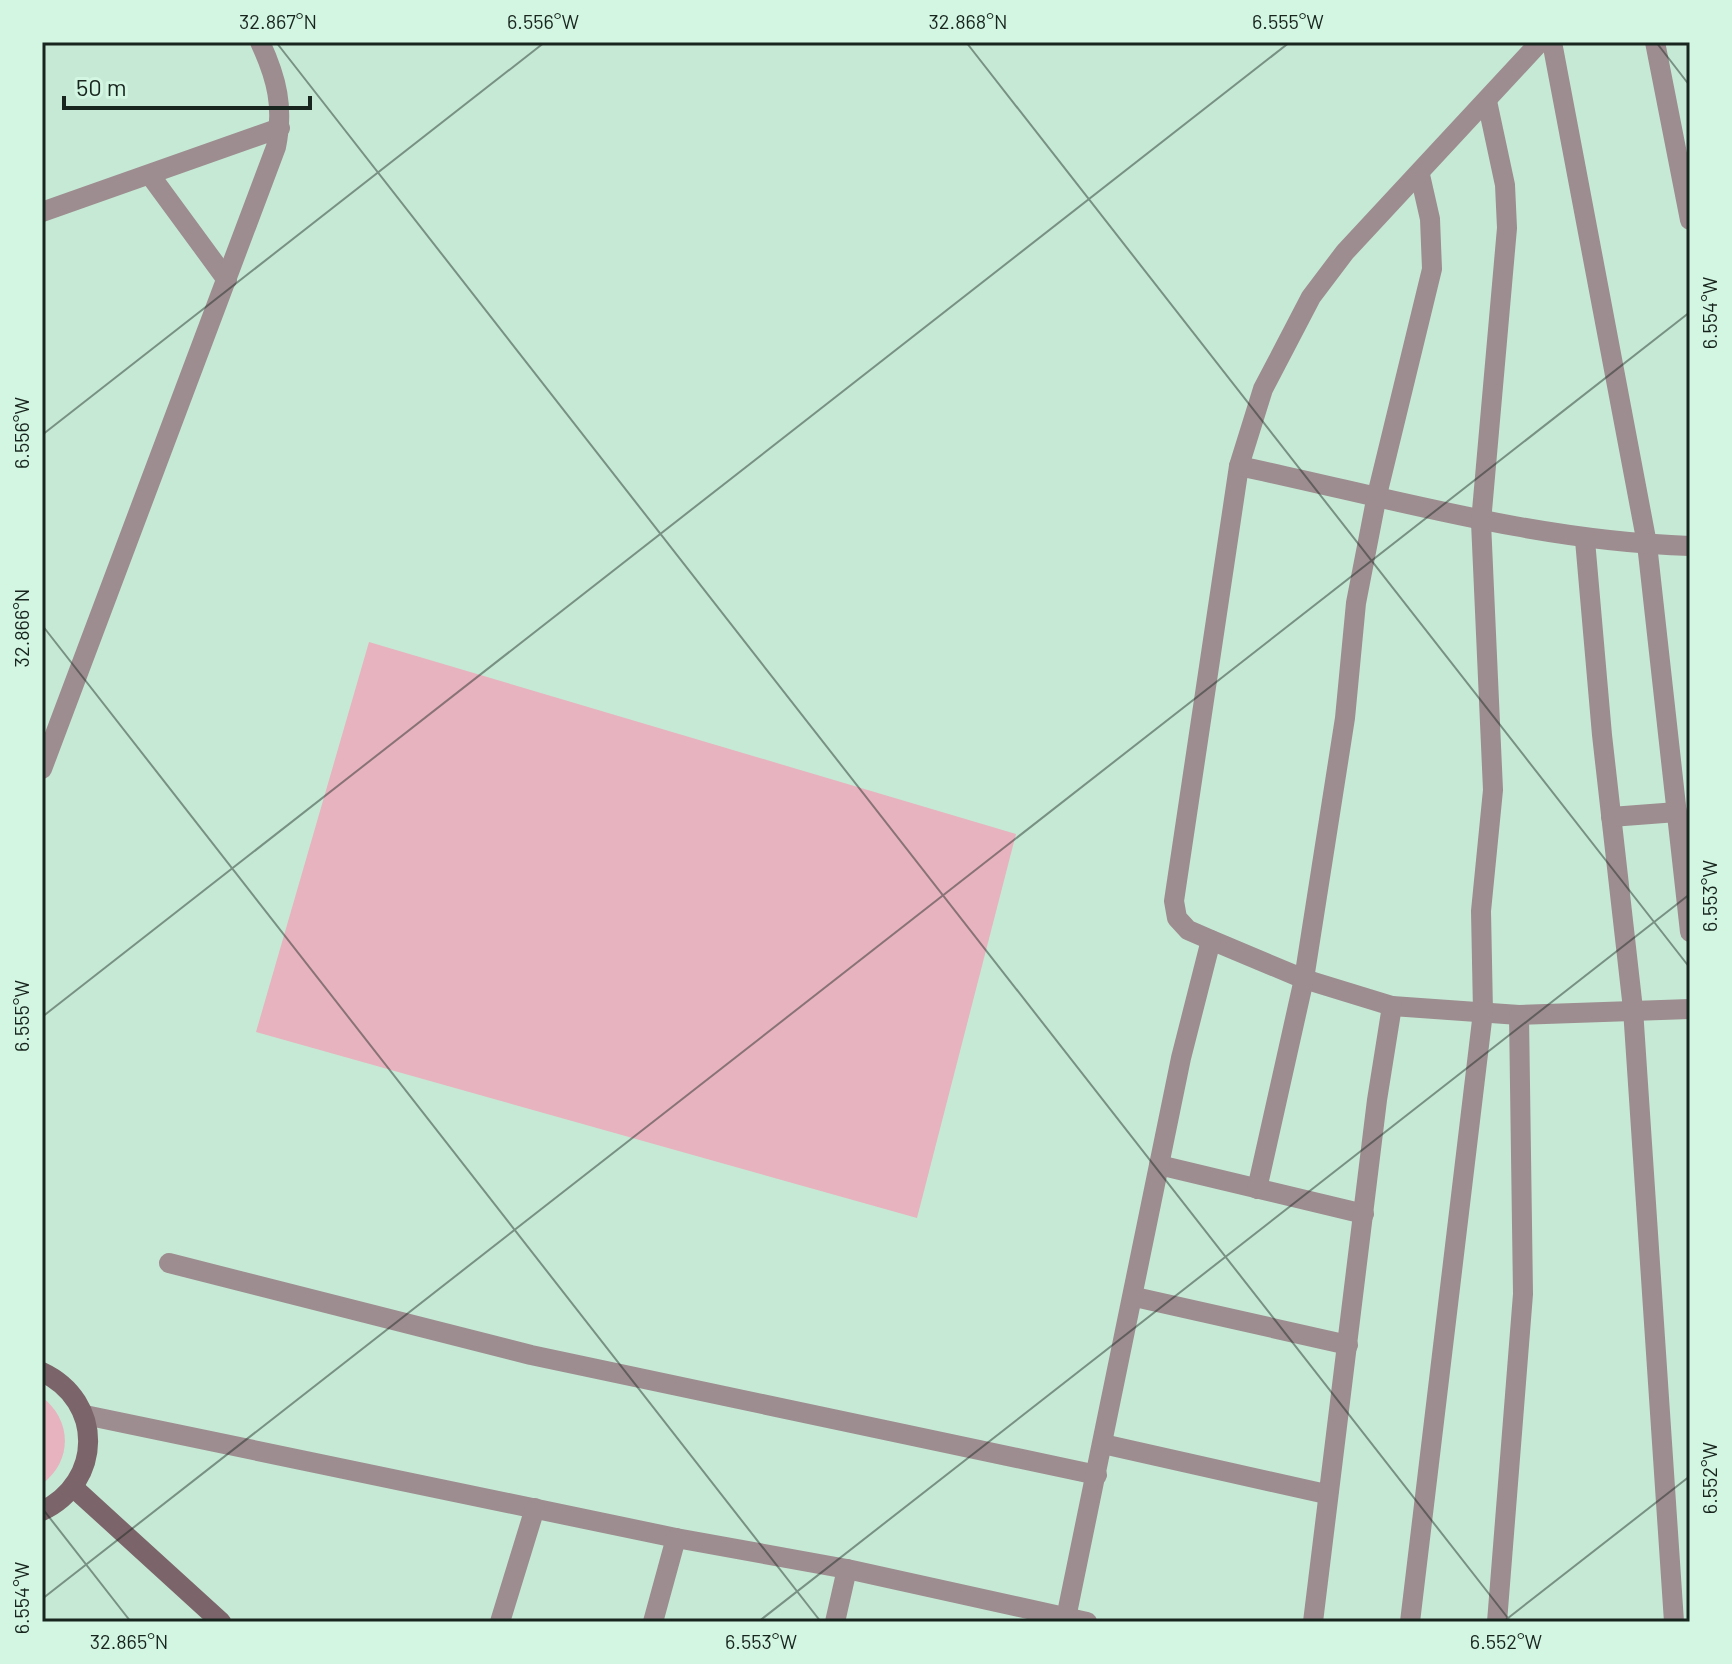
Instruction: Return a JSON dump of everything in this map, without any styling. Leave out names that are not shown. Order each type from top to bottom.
[{"type":"street","points":[[42,769],[265,179],[280,128],[281,102],[276,77],[260,42]]},
{"type":"street","points":[[1540,42],[1420,175],[1345,252],[1311,297],[1263,389],[1239,466],[1174,901],[1177,918],[1188,930],[1304,979],[1392,1006],[1519,1015],[1690,1009]]},
{"type":"street","points":[[1552,42],[1647,544],[1690,932]]},
{"type":"street","points":[[1655,42],[1690,220]]},
{"type":"street","points":[[1410,1622],[1483,1012],[1481,911],[1493,790],[1481,522],[1507,228],[1505,185],[1487,101]]},
{"type":"street","points":[[42,212],[280,128]]},
{"type":"street","points":[[150,175],[227,280]]},
{"type":"street","points":[[1257,1189],[1304,979],[1345,718],[1356,603],[1377,495],[1432,269],[1430,219],[1420,175]]},
{"type":"street","points":[[1239,466],[1377,495],[1481,522],[1585,540],[1690,546]]},
{"type":"street","points":[[1585,540],[1633,1009],[1674,1622]]},
{"type":"street","points":[[1611,817],[1677,812]]},
{"type":"street","points":[[1066,1618],[1135,1297],[1159,1165],[1211,940]]},
{"type":"street","points":[[1313,1622],[1326,1494],[1392,1006]]},
{"type":"street","points":[[1497,1622],[1523,1294],[1519,1015]]},
{"type":"street","points":[[1159,1165],[1364,1214]]},
{"type":"street","points":[[169,1263],[531,1355],[1097,1475]]},
{"type":"street","points":[[1135,1297],[1348,1345]]},
{"type":"street","points":[[42,1372],[73,1394],[85,1415],[90,1437],[87,1464],[74,1488],[58,1504],[42,1511]]},
{"type":"street","points":[[85,1415],[676,1538],[847,1569],[1008,1614],[1087,1622]]},
{"type":"street","points":[[1103,1444],[1326,1494]]},
{"type":"street","points":[[74,1488],[221,1622]]},
{"type":"street","points":[[500,1622],[535,1508]]},
{"type":"street","points":[[653,1622],[676,1538]]},
{"type":"street","points":[[835,1622],[847,1569]]},
{"type":"shaded area","points":[[369,642],[1016,834],[917,1218],[256,1032]]},
{"type":"shaded area","points":[[42,1397],[59,1417],[65,1440],[59,1464],[42,1484]]}]
